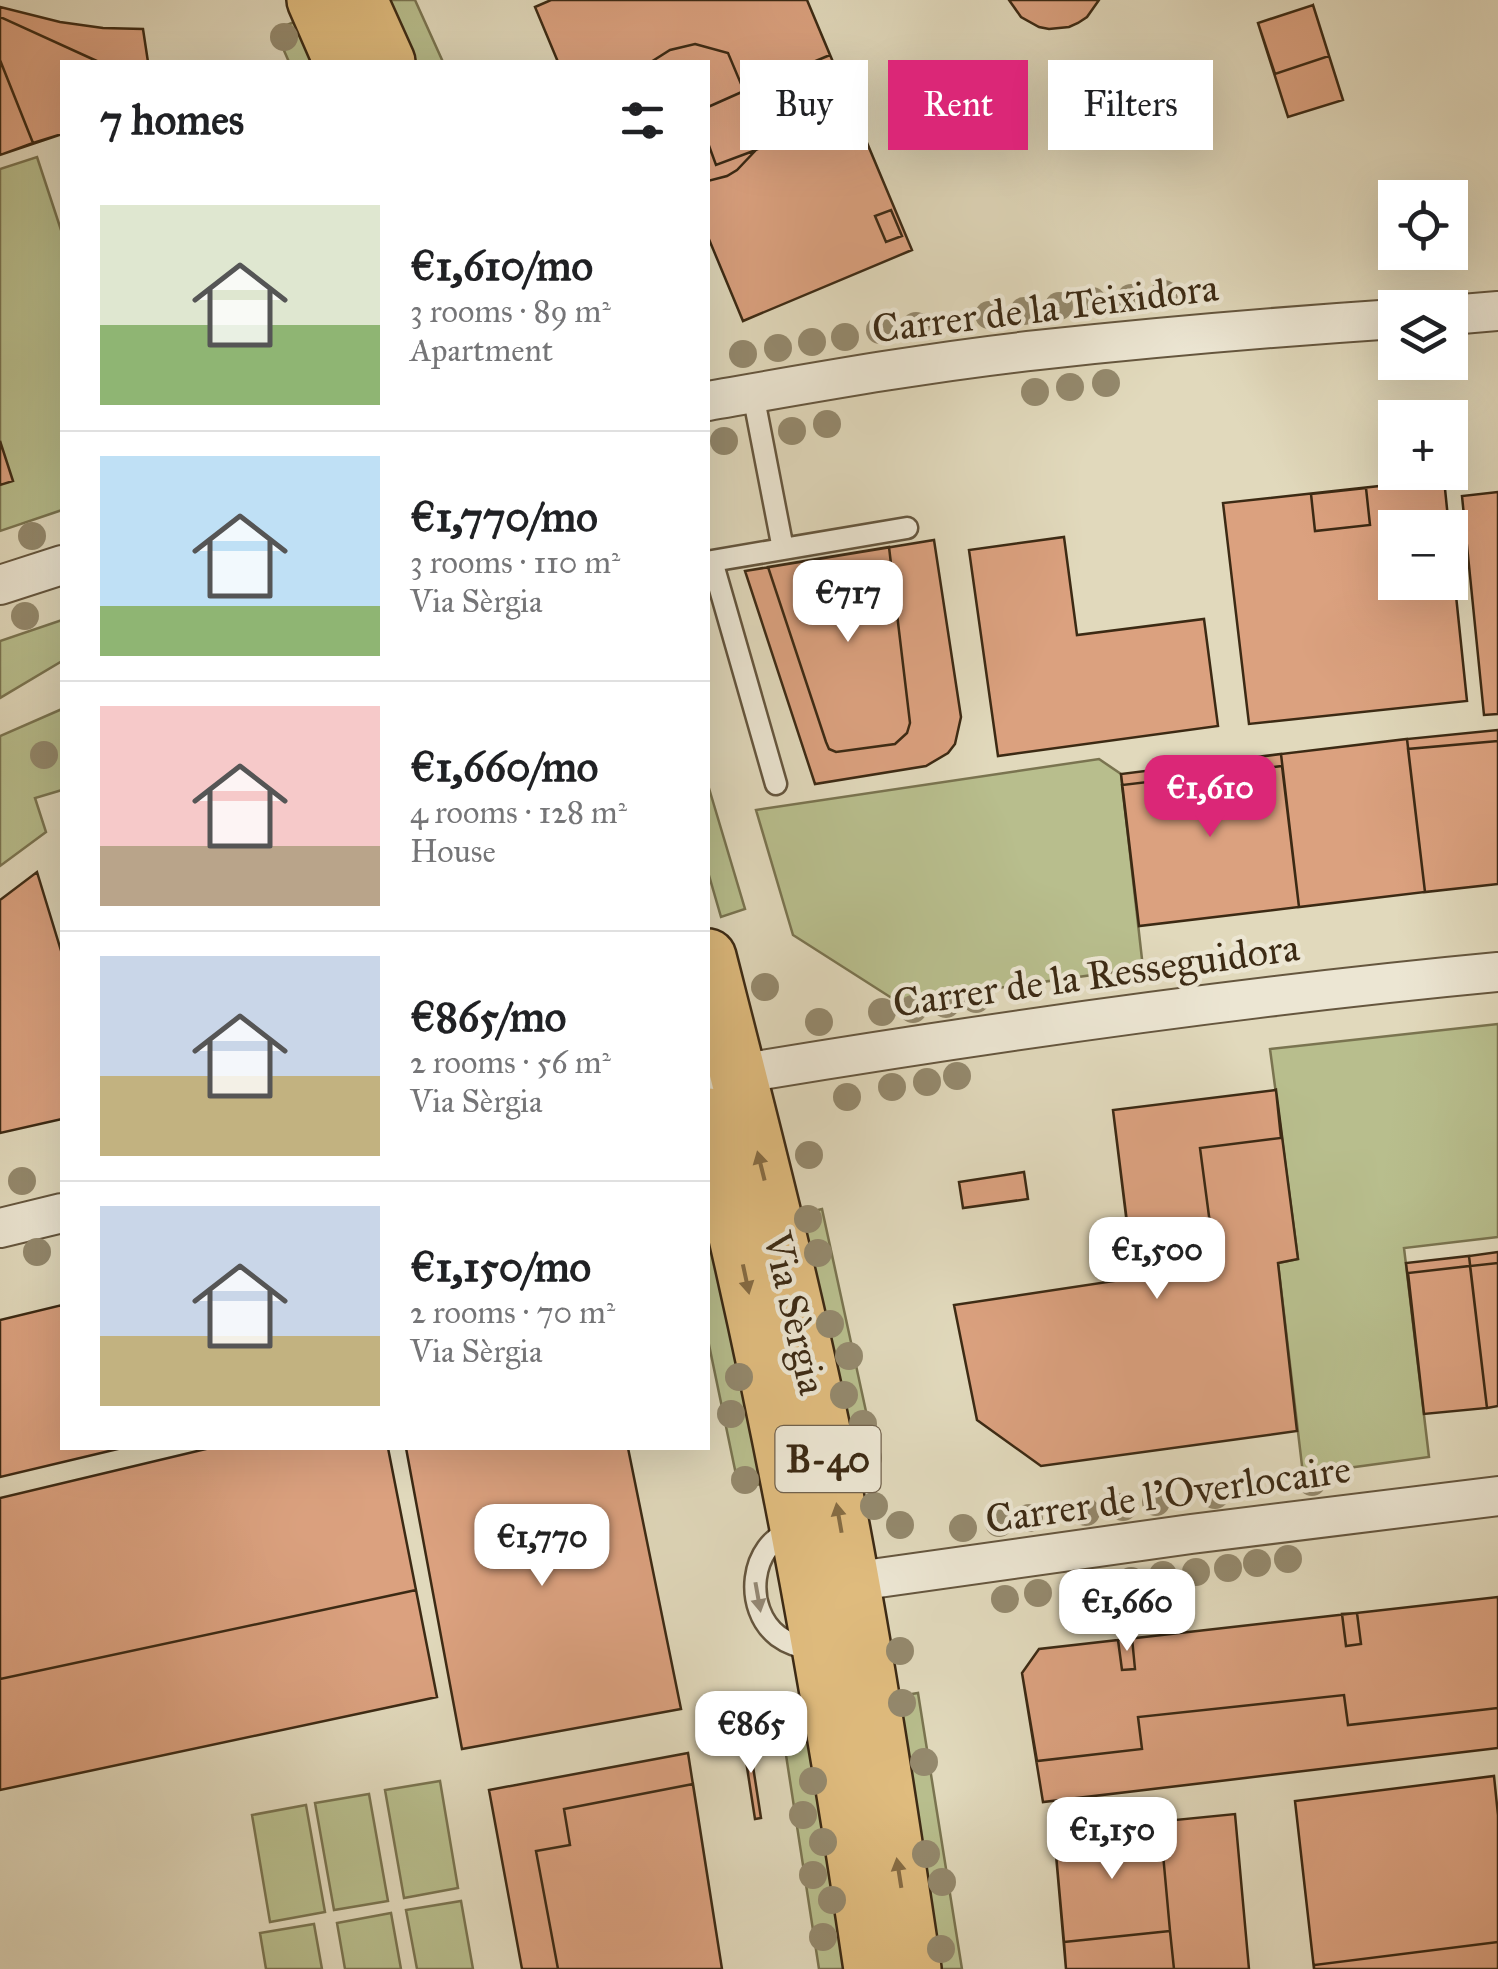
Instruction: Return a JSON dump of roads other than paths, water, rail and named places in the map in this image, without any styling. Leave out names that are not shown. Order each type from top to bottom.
[{"type":"main road","points":[[315,0],[341,60]]},
{"type":"main road","points":[[359,0],[386,60]]},
{"type":"main road","name":"Via Sèrgia","points":[[710,984],[718,1090],[736,1232],[799,1528],[872,1969]]},
{"type":"main road","name":"Via Sèrgia","points":[[718,1090],[772,1207],[834,1488],[913,1969]]},
{"type":"street","points":[[1468,314],[1498,311]]},
{"type":"street","name":"Carrer de la Teixidora","points":[[710,402],[1037,350],[1378,320]]},
{"type":"street","points":[[0,586],[60,565]]},
{"type":"street","name":"Carrer de la Resseguidora","points":[[718,1090],[1111,1017],[1330,988],[1498,972]]},
{"type":"street","points":[[0,1228],[60,1213]]},
{"type":"street","name":"Carrer de l'Overlocaire","points":[[850,1582],[1498,1496]]},
{"type":"lane","points":[[753,394],[782,549]]},
{"type":"lane","points":[[776,784],[712,561],[908,528]]}]
